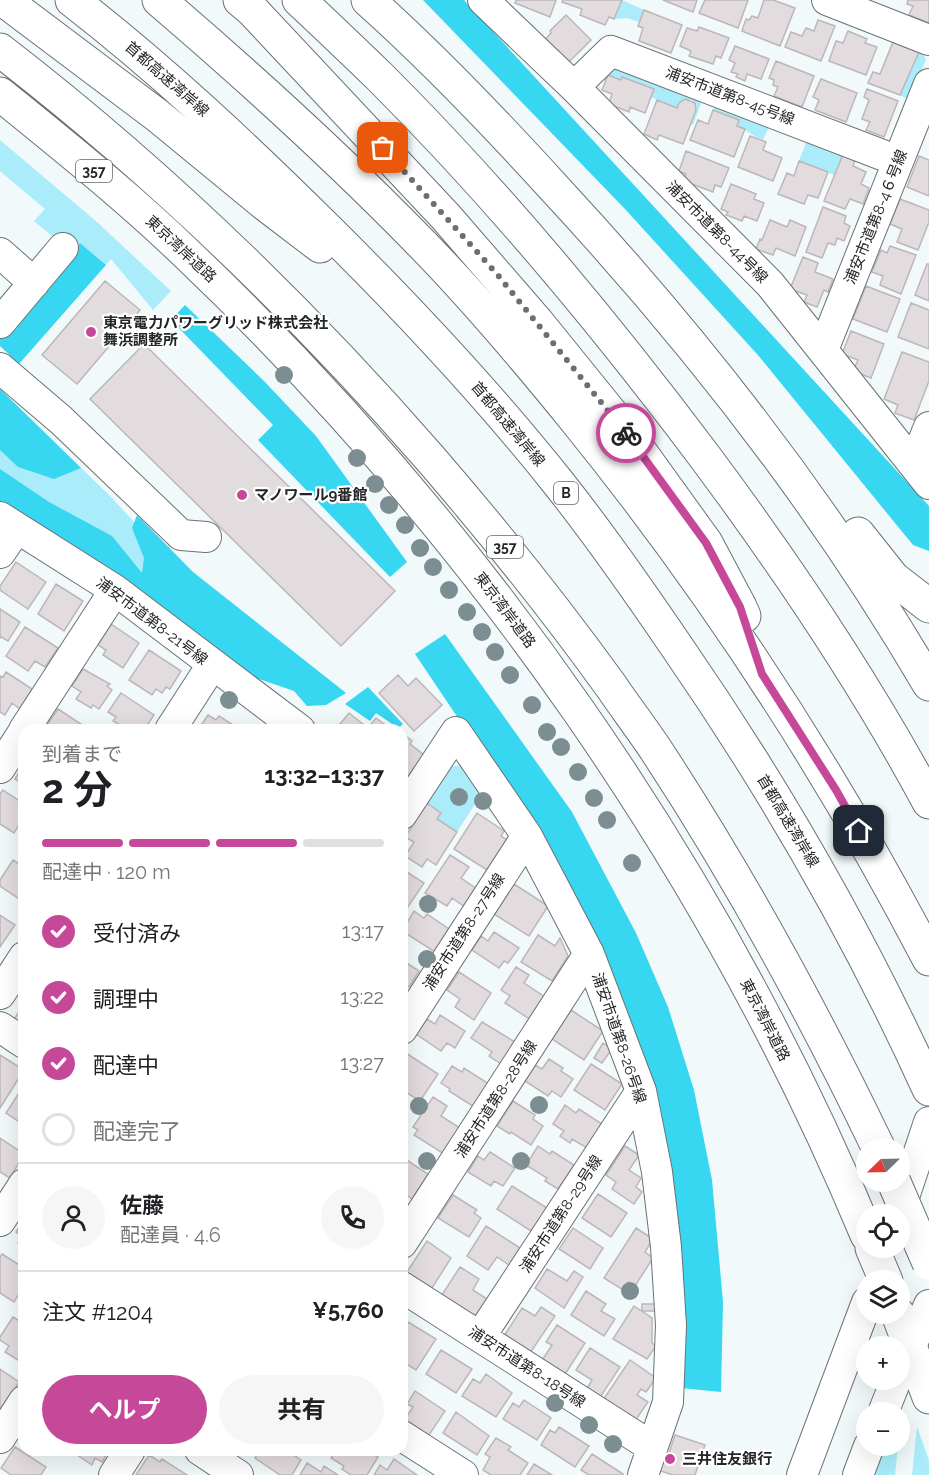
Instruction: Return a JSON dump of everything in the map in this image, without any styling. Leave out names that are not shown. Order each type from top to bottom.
[{"type":"highway","points":[[4,0],[158,116],[308,237],[379,280]]},
{"type":"highway","name":"首都高速湾岸線","points":[[72,0],[139,53],[206,113],[379,280],[472,381],[559,484],[640,592],[716,704],[789,819],[854,937],[929,1089]]},
{"type":"highway","points":[[159,0],[268,94],[420,242],[468,293],[601,452],[685,561],[762,674],[836,790],[929,959]]},
{"type":"highway","points":[[240,0],[446,217],[517,298],[626,432],[706,543],[740,607],[762,674]]},
{"type":"highway","points":[[299,0],[382,80],[474,177],[574,292],[662,400],[747,514],[828,631],[903,753],[929,802]]},
{"type":"highway","points":[[368,0],[460,89],[596,233],[689,341],[762,436],[880,603],[929,684]]},
{"type":"highway","name":"357","points":[[0,50],[141,164],[261,277],[360,379],[468,502],[520,566],[577,639],[654,748],[725,860],[789,973],[874,1138]]},
{"type":"highway","name":"東京湾岸道路","points":[[0,94],[112,186],[185,251],[286,351],[390,466],[486,585],[579,711],[655,827],[767,1021],[856,1209]]},
{"type":"highway","points":[[762,436],[812,479],[893,578],[929,606]]},
{"type":"highway","points":[[898,1192],[929,1263]]},
{"type":"highway","points":[[910,1366],[929,1397]]},
{"type":"street","name":"浦安市道第8-44号線","points":[[483,0],[574,87],[770,284],[922,474]]},
{"type":"street","points":[[826,0],[929,40]]},
{"type":"street","name":"浦安市道第8-45号線","points":[[574,87],[611,51],[898,161]]},
{"type":"street","name":"浦安市道第8-4６号線","points":[[823,350],[929,84]]},
{"type":"street","points":[[0,323],[63,248]]},
{"type":"street","points":[[0,253],[34,283]]},
{"type":"street","points":[[0,368],[61,420],[181,535],[206,537]]},
{"type":"street","points":[[922,474],[929,427]]},
{"type":"street","points":[[0,553],[8,522]]},
{"type":"street","name":"浦安市道第8-21号線","points":[[8,522],[115,590],[292,724]]},
{"type":"street","points":[[29,724],[115,590]]},
{"type":"street","points":[[174,724],[212,665]]},
{"type":"street","name":"浦安市道第8-26号線","points":[[408,802],[456,732],[527,836],[589,954],[641,1091],[657,1172],[666,1247],[671,1325],[668,1402],[643,1475]]},
{"type":"street","points":[[0,768],[18,740]]},
{"type":"street","name":"浦安市道第8-27号線","points":[[408,1020],[527,836]]},
{"type":"street","name":"浦安市道第8-28号線","points":[[408,1235],[589,954]]},
{"type":"street","points":[[0,994],[18,966]]},
{"type":"street","points":[[0,1027],[18,1039]]},
{"type":"street","name":"浦安市道第8-29号線","points":[[480,1336],[641,1091]]},
{"type":"street","points":[[901,1204],[929,1122]]},
{"type":"street","points":[[0,1221],[18,1193]]},
{"type":"street","name":"浦安市道第8-18号線","points":[[408,1291],[652,1447]]},
{"type":"street","points":[[910,1347],[929,1305]]},
{"type":"street","points":[[802,1475],[859,1324]]},
{"type":"street","points":[[0,1438],[18,1410]]},
{"type":"street","points":[[408,1440],[463,1475]]},
{"type":"street","points":[[114,1475],[125,1456]]},
{"type":"street","points":[[209,1456],[238,1475]]},
{"type":"street","points":[[858,1475],[865,1456]]},
{"type":"shaded area","points":[[423,0],[464,0],[929,506],[929,551],[913,545],[757,354],[625,209]]},
{"type":"shaded area","points":[[622,0],[644,10],[639,22],[627,18],[614,19]]},
{"type":"shaded area","points":[[920,48],[926,60],[909,100],[900,95]]},
{"type":"shaded area","points":[[609,65],[704,95],[693,125],[691,124],[696,106],[692,100],[682,100],[677,108],[651,97],[654,89],[623,77],[621,80],[608,75],[605,81],[598,76]]},
{"type":"shaded area","points":[[718,101],[771,122],[763,140],[737,126],[739,120],[713,110]]},
{"type":"shaded area","points":[[808,137],[844,152],[834,175],[799,161]]},
{"type":"shaded area","points":[[0,140],[97,222],[171,291],[153,310],[111,259],[106,265],[80,243],[71,252],[34,221],[45,209],[0,171]]},
{"type":"shaded area","points":[[80,243],[106,265],[19,364],[0,346],[0,339]]},
{"type":"shaded area","points":[[185,305],[264,381],[316,436],[407,562],[390,577],[258,440],[273,425],[171,320]]},
{"type":"shaded area","points":[[0,389],[110,496],[234,629],[0,503]]},
{"type":"shaded area","points":[[0,389],[81,468],[54,479],[18,467],[0,450]]},
{"type":"shaded area","points":[[0,469],[49,502],[112,536],[142,573],[144,558],[132,528],[137,515],[193,572],[346,693],[326,705],[307,706],[294,691],[242,673],[0,503]]},
{"type":"shaded area","points":[[445,634],[572,812],[636,933],[668,1007],[694,1090],[712,1180],[723,1302],[721,1392],[681,1388],[650,1087],[462,724],[415,654]]},
{"type":"shaded area","points":[[368,687],[403,724],[392,724],[376,713],[370,721],[345,704]]},
{"type":"shaded area","points":[[463,765],[482,793],[457,832],[437,819],[441,812],[427,803],[447,767]]},
{"type":"shaded area","points":[[917,1427],[929,1460],[929,1475],[912,1475]]},
{"type":"shaded area","points":[[878,1456],[897,1456],[895,1475],[871,1475]]},
{"type":"building","points":[[516,0],[556,0],[550,17],[515,3]]},
{"type":"building","points":[[563,0],[622,0],[614,19],[609,17],[605,25],[580,15],[582,9],[562,2]]},
{"type":"building","points":[[663,0],[697,0],[693,12]]},
{"type":"building","points":[[705,0],[748,0],[738,28],[699,13]]},
{"type":"building","points":[[764,0],[773,0],[795,8],[780,46],[742,31],[746,19],[749,20],[752,16],[758,18]]},
{"type":"building","points":[[908,0],[929,0],[929,23],[909,15],[913,6],[907,4]]},
{"type":"building","points":[[644,10],[682,25],[671,53],[639,41],[643,28],[638,26]]},
{"type":"building","points":[[566,15],[591,40],[567,64],[544,41],[551,33],[550,31]]},
{"type":"building","points":[[818,20],[835,26],[821,61],[785,47],[791,32],[802,36],[806,28],[814,31]]},
{"type":"building","points":[[699,27],[729,38],[721,58],[716,56],[713,64],[689,56],[691,51],[680,46],[687,28],[697,31]]},
{"type":"building","points":[[848,31],[867,39],[865,43],[877,47],[866,75],[829,61],[836,41],[843,43]]},
{"type":"building","points":[[893,42],[919,52],[900,95],[868,83],[873,72],[880,74]]},
{"type":"building","points":[[735,46],[769,59],[761,79],[747,74],[745,81],[736,77],[738,74],[731,72],[735,63],[729,60]]},
{"type":"building","points":[[776,61],[814,76],[802,107],[774,96],[778,87],[773,85],[774,80],[769,78]]},
{"type":"building","points":[[608,75],[621,80],[622,77],[654,89],[645,113],[630,107],[629,112],[609,104],[612,94],[602,90]]},
{"type":"building","points":[[821,79],[857,93],[846,122],[815,110],[819,100],[813,97]]},
{"type":"building","points":[[867,89],[898,101],[884,137],[866,130],[870,122],[862,119],[869,100],[864,97]]},
{"type":"building","points":[[685,99],[695,103],[696,110],[683,144],[659,135],[657,140],[644,134],[657,100],[677,108],[679,103]]},
{"type":"building","points":[[713,110],[739,120],[737,126],[745,129],[734,157],[690,140],[698,120],[708,124]]},
{"type":"building","points":[[750,136],[766,142],[763,150],[782,158],[773,181],[738,167]]},
{"type":"building","points":[[686,151],[729,168],[721,187],[715,185],[713,192],[684,181],[686,174],[679,171]]},
{"type":"building","points":[[844,152],[856,157],[853,166],[866,172],[861,184],[869,188],[863,204],[850,199],[845,209],[824,201]]},
{"type":"building","points":[[919,156],[929,160],[929,196],[907,187]]},
{"type":"building","points":[[799,161],[828,172],[818,198],[808,195],[804,204],[778,194],[787,173],[794,176]]},
{"type":"building","points":[[731,184],[756,194],[754,199],[764,203],[757,221],[744,216],[742,221],[726,215],[728,212],[721,209]]},
{"type":"building","points":[[900,199],[929,210],[929,222],[918,250],[897,242],[902,229],[890,224]]},
{"type":"building","points":[[823,207],[846,216],[844,223],[850,226],[844,241],[837,238],[835,245],[828,243],[822,258],[806,252]]},
{"type":"building","points":[[770,220],[787,227],[790,220],[806,227],[795,256],[776,248],[773,255],[756,249]]},
{"type":"building","points":[[890,246],[916,255],[901,294],[880,285],[883,276],[872,272],[881,250],[887,253]]},
{"type":"building","points":[[803,257],[818,263],[815,272],[833,279],[828,292],[824,290],[817,307],[804,302],[807,295],[790,289]]},
{"type":"building","points":[[927,264],[929,264],[929,301],[915,295]]},
{"type":"building","name":"東京電力パワーグリッド株式会社 舞浜調整所","points":[[105,281],[140,310],[77,384],[42,355]]},
{"type":"building","points":[[866,286],[900,299],[887,332],[853,319]]},
{"type":"building","points":[[911,303],[929,310],[929,349],[898,337]]},
{"type":"building","points":[[155,328],[163,335],[154,345],[146,338]]},
{"type":"building","points":[[851,331],[884,344],[871,378],[853,371],[858,360],[842,354]]},
{"type":"building","name":"マノワール9番館","points":[[144,344],[395,591],[341,646],[90,399]]},
{"type":"building","points":[[902,352],[929,362],[929,381],[914,420],[895,413],[898,405],[884,399]]},
{"type":"building","points":[[16,562],[46,582],[28,609],[0,590],[0,586]]},
{"type":"building","points":[[56,584],[83,601],[64,631],[38,614]]},
{"type":"building","points":[[0,609],[20,622],[8,641],[0,638]]},
{"type":"building","points":[[111,624],[139,643],[123,668],[103,655],[106,650],[98,645]]},
{"type":"building","points":[[25,627],[58,648],[45,667],[35,661],[28,671],[6,656]]},
{"type":"building","points":[[149,650],[181,671],[170,689],[166,687],[162,693],[156,689],[152,695],[129,680]]},
{"type":"building","points":[[83,669],[110,684],[107,686],[112,690],[99,709],[93,705],[91,708],[76,699],[81,692],[72,686]]},
{"type":"building","points":[[6,672],[32,689],[20,709],[12,703],[5,715],[0,712],[0,676],[3,677]]},
{"type":"building","points":[[398,675],[408,686],[416,678],[442,705],[414,731],[379,693]]},
{"type":"building","points":[[121,693],[154,715],[148,724],[118,724],[113,721],[116,717],[108,712]]},
{"type":"building","points":[[58,709],[81,724],[48,724]]},
{"type":"building","points":[[349,713],[363,724],[340,724]]},
{"type":"building","points":[[208,715],[216,720],[219,716],[232,724],[202,724]]},
{"type":"building","points":[[376,718],[384,724],[371,724]]},
{"type":"building","points":[[408,738],[412,741],[410,744],[424,755],[408,776]]},
{"type":"building","points":[[3,790],[18,800],[18,827],[14,833],[0,824],[0,794]]},
{"type":"building","points":[[427,803],[441,813],[437,819],[457,832],[436,865],[427,859],[422,867],[408,858],[408,851],[414,842],[408,839],[408,832]]},
{"type":"building","points":[[477,813],[504,831],[501,836],[507,840],[487,870],[454,849]]},
{"type":"building","points":[[450,855],[469,867],[461,878],[477,889],[465,907],[452,898],[447,906],[425,893]]},
{"type":"building","points":[[13,860],[18,863],[18,898],[0,886],[0,880]]},
{"type":"building","points":[[408,873],[424,883],[408,907]]},
{"type":"building","points":[[514,884],[548,906],[529,936],[494,914]]},
{"type":"building","points":[[414,911],[424,918],[427,914],[449,929],[435,952],[408,935],[408,921]]},
{"type":"building","points":[[0,915],[15,925],[0,947]]},
{"type":"building","points":[[494,932],[519,948],[508,963],[504,961],[499,968],[472,950],[481,936],[488,941]]},
{"type":"building","points":[[538,935],[555,946],[560,938],[568,956],[552,981],[521,962]]},
{"type":"building","points":[[408,964],[419,971],[408,986]]},
{"type":"building","points":[[516,967],[529,975],[524,983],[545,997],[531,1020],[505,1003],[510,996],[501,990]]},
{"type":"building","points":[[459,972],[491,993],[474,1020],[455,1007],[460,999],[447,990]]},
{"type":"building","points":[[571,1010],[603,1031],[584,1060],[552,1039]]},
{"type":"building","points":[[18,1013],[18,1024],[13,1021]]},
{"type":"building","points":[[440,1015],[465,1031],[455,1048],[447,1043],[441,1051],[416,1034],[427,1019],[435,1024]]},
{"type":"building","points":[[482,1022],[515,1042],[501,1064],[489,1056],[492,1052],[471,1038]]},
{"type":"building","points":[[603,1043],[612,1049],[602,1063],[594,1058]]},
{"type":"building","points":[[408,1054],[438,1074],[420,1101],[408,1094]]},
{"type":"building","points":[[0,1055],[18,1066],[18,1080],[0,1108]]},
{"type":"building","points":[[549,1059],[563,1068],[561,1071],[573,1079],[561,1097],[552,1091],[548,1096],[525,1081],[535,1065],[542,1069]]},
{"type":"building","points":[[591,1064],[622,1084],[605,1110],[574,1090]]},
{"type":"building","points":[[452,1066],[462,1072],[464,1068],[489,1084],[474,1107],[441,1083]]},
{"type":"building","points":[[18,1094],[18,1121],[6,1113]]},
{"type":"building","points":[[433,1097],[447,1106],[441,1116],[460,1128],[444,1154],[414,1135],[418,1130],[413,1127]]},
{"type":"building","points":[[513,1101],[535,1115],[533,1119],[543,1126],[531,1145],[497,1126]]},
{"type":"building","points":[[565,1105],[576,1113],[579,1109],[602,1124],[587,1148],[572,1139],[570,1143],[560,1136],[564,1131],[553,1124]]},
{"type":"building","points":[[0,1138],[18,1150],[18,1164],[10,1178],[0,1172]]},
{"type":"building","points":[[538,1146],[550,1154],[552,1151],[574,1165],[558,1189],[545,1181],[547,1178],[526,1165]]},
{"type":"building","points":[[625,1146],[639,1155],[629,1170],[641,1178],[636,1187],[642,1192],[634,1204],[612,1189],[616,1182],[606,1175]]},
{"type":"building","points":[[490,1152],[515,1168],[503,1186],[494,1181],[491,1186],[468,1172],[478,1156],[484,1160]]},
{"type":"building","points":[[408,1161],[428,1174],[412,1199],[408,1196]]},
{"type":"building","points":[[512,1186],[547,1208],[531,1231],[497,1209]]},
{"type":"building","points":[[598,1194],[627,1213],[611,1237],[582,1218]]},
{"type":"building","points":[[453,1195],[477,1210],[474,1213],[481,1218],[469,1237],[438,1218]]},
{"type":"building","points":[[486,1226],[520,1248],[509,1265],[497,1257],[488,1270],[467,1256]]},
{"type":"building","points":[[573,1228],[603,1248],[590,1269],[559,1249]]},
{"type":"building","points":[[636,1228],[653,1239],[645,1252],[653,1258],[635,1286],[628,1282],[623,1290],[604,1278]]},
{"type":"building","points":[[427,1241],[451,1258],[432,1288],[408,1270]]},
{"type":"building","points":[[2,1254],[18,1264],[18,1296],[14,1302],[0,1293],[0,1257]]},
{"type":"building","points":[[460,1267],[479,1279],[473,1290],[487,1299],[473,1319],[440,1298]]},
{"type":"building","points":[[547,1269],[567,1281],[574,1271],[583,1277],[564,1308],[535,1288]]},
{"type":"building","points":[[586,1291],[606,1304],[601,1311],[615,1319],[604,1336],[571,1315]]},
{"type":"building","points":[[642,1304],[657,1304],[658,1311],[642,1311]]},
{"type":"building","points":[[634,1306],[652,1318],[652,1343],[656,1346],[647,1359],[613,1339]]},
{"type":"building","points":[[541,1307],[555,1316],[530,1353],[504,1336],[522,1308],[535,1316]]},
{"type":"building","points":[[13,1317],[18,1320],[18,1360],[5,1352],[9,1346],[0,1340]]},
{"type":"building","points":[[408,1322],[436,1339],[416,1370],[408,1365]]},
{"type":"building","points":[[557,1325],[585,1343],[564,1376],[541,1362],[552,1345],[546,1342]]},
{"type":"building","points":[[590,1348],[620,1367],[599,1399],[586,1390],[592,1380],[576,1370]]},
{"type":"building","points":[[441,1350],[472,1369],[456,1393],[426,1374]]},
{"type":"building","points":[[630,1360],[656,1378],[646,1392],[641,1389],[637,1395],[648,1402],[635,1421],[603,1400]]},
{"type":"building","points":[[0,1369],[18,1384],[2,1409],[0,1408]]},
{"type":"building","points":[[486,1374],[512,1393],[496,1417],[462,1396],[473,1379],[480,1383]]},
{"type":"building","points":[[415,1391],[445,1411],[429,1435],[408,1421],[408,1414],[413,1407],[408,1402]]},
{"type":"building","points":[[524,1400],[551,1418],[537,1440],[503,1419],[513,1403],[519,1407]]},
{"type":"building","points":[[456,1412],[489,1436],[477,1455],[443,1433]]},
{"type":"building","points":[[559,1427],[589,1446],[575,1467],[541,1445],[550,1430],[555,1433]]},
{"type":"building","points":[[675,1435],[705,1445],[695,1475],[673,1475],[658,1470],[663,1457],[667,1459]]},
{"type":"building","points":[[496,1438],[511,1447],[508,1450],[528,1463],[520,1475],[491,1475],[483,1470],[490,1457],[485,1454]]},
{"type":"building","points":[[15,1447],[18,1449],[18,1456],[29,1456],[46,1467],[41,1475],[11,1475],[1,1468]]},
{"type":"building","points":[[592,1454],[623,1475],[589,1475],[581,1470]]},
{"type":"building","points":[[78,1456],[106,1456],[102,1462],[95,1458],[92,1465]]},
{"type":"building","points":[[151,1456],[160,1462],[162,1459],[187,1475],[136,1475]]},
{"type":"building","points":[[256,1456],[295,1456],[301,1460],[292,1475],[280,1475],[255,1458]]},
{"type":"building","points":[[332,1456],[378,1457],[367,1475],[351,1475],[342,1469],[344,1466],[331,1458]]},
{"type":"building","points":[[394,1459],[417,1475],[374,1475],[380,1465],[387,1470]]},
{"type":"building","points":[[307,1463],[321,1472],[324,1466],[338,1475],[300,1475]]},
{"type":"building","points":[[534,1464],[552,1475],[527,1475]]},
{"type":"way so far","points":[[383,148],[497,274],[626,433]]},
{"type":"place","name":"東京電力パワーグリッド株式会社 舞浜調整所","points":[[91,332]]},
{"type":"place","name":"マノワール9番館","points":[[242,495]]},
{"type":"place","name":"三井住友銀行","points":[[670,1459]]},
{"type":"route","points":[[626,433],[706,543],[740,607],[762,674],[836,790],[859,831]]}]
